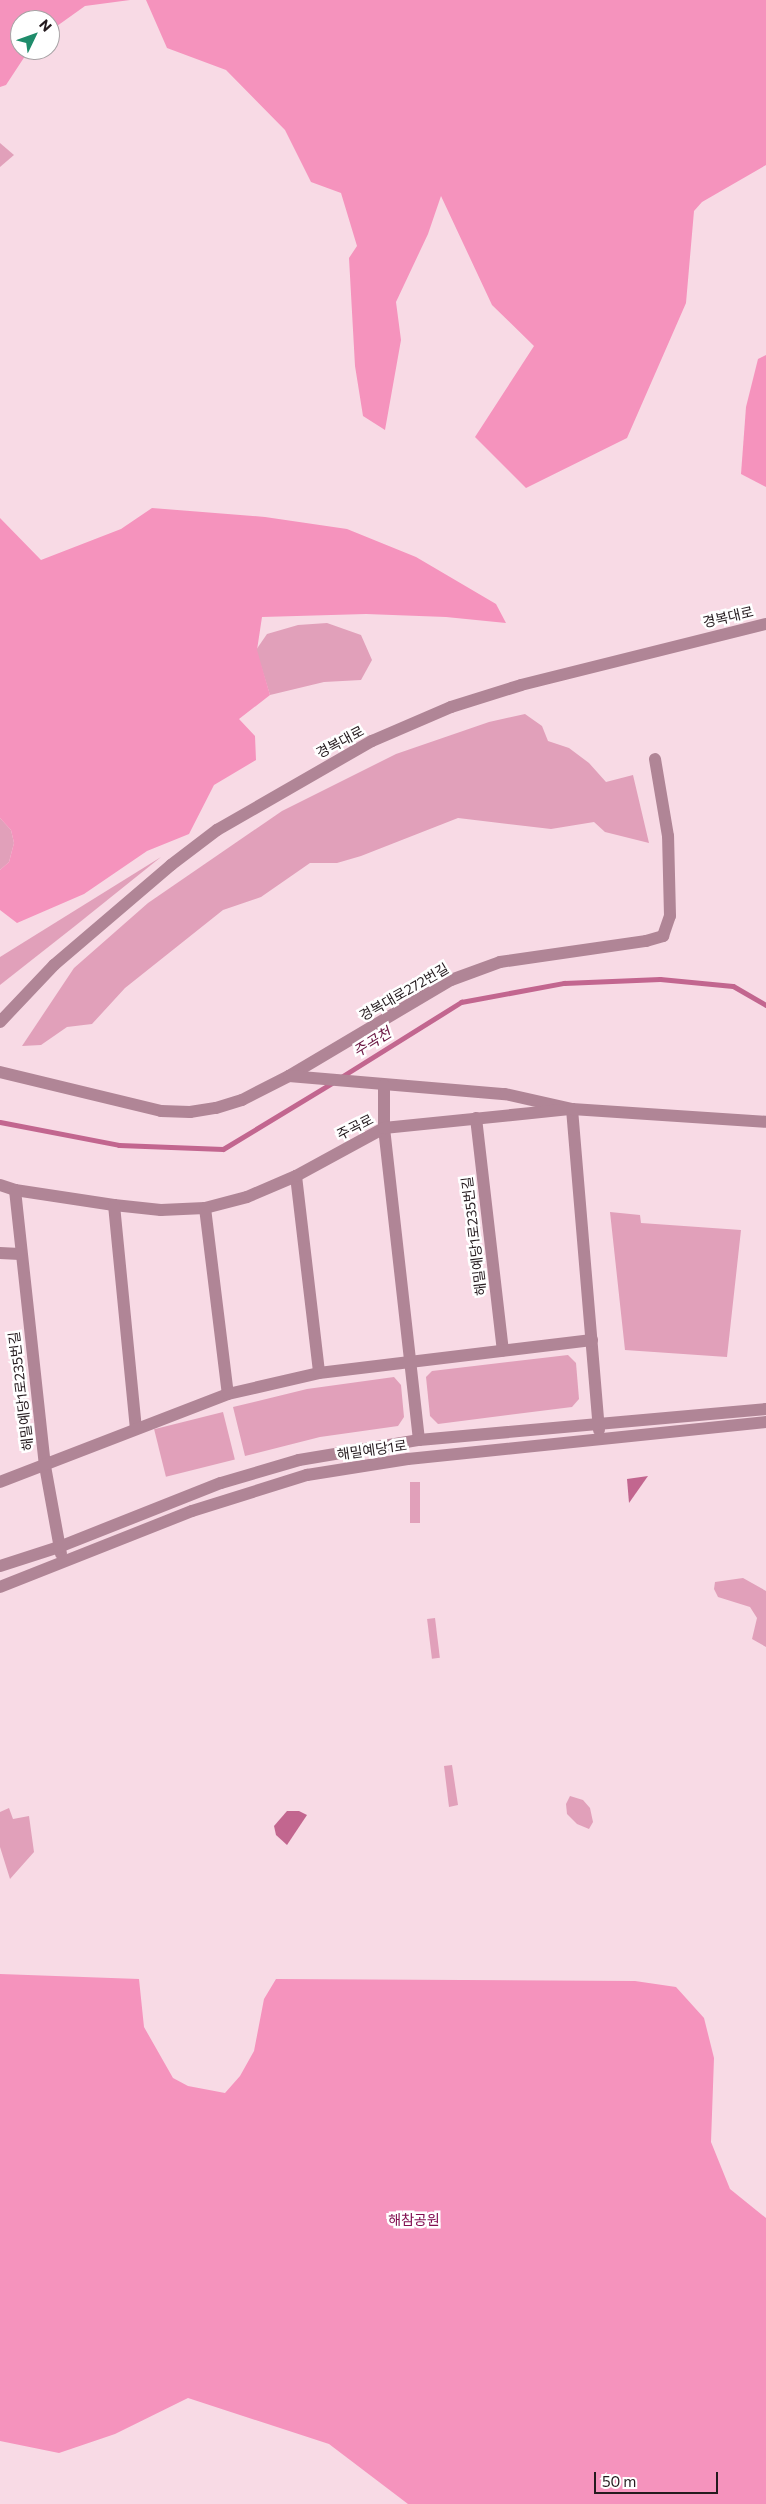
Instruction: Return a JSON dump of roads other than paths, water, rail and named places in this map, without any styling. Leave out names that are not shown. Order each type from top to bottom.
[{"type":"street","name":"경복대로","points":[[0,1022],[54,964],[178,859],[233,820],[372,742],[451,707],[521,685],[766,624]]},
{"type":"street","name":"경복대로272번길","points":[[0,1072],[125,1105],[161,1112],[190,1112],[242,1100],[289,1076],[451,980],[500,962],[646,941],[663,936],[670,916],[668,836],[655,759]]},
{"type":"street","points":[[289,1076],[378,1085],[506,1094],[572,1109],[600,1440]]},
{"type":"street","points":[[378,1085],[418,1440]]},
{"type":"street","name":"주곡로","points":[[0,1185],[15,1190],[114,1205],[160,1210],[205,1208],[246,1196],[296,1176],[384,1128],[572,1109],[766,1122]]},
{"type":"street","name":"해밀예당1로235번길","points":[[476,1118],[503,1350]]},
{"type":"street","points":[[296,1176],[318,1373]]},
{"type":"street","name":"해밀예당1로235번길","points":[[15,1190],[20,1254],[45,1466],[63,1564]]},
{"type":"street","points":[[114,1205],[136,1428]]},
{"type":"street","points":[[205,1208],[228,1394]]},
{"type":"street","points":[[0,1253],[20,1254]]},
{"type":"street","name":"해밀예당1로235번길","points":[[0,1482],[228,1394],[318,1373],[410,1359],[592,1340]]},
{"type":"street","name":"해밀예당1로","points":[[0,1566],[59,1547],[221,1483],[299,1460],[418,1440],[766,1408]]},
{"type":"street","name":"해밀예당1로","points":[[0,1587],[63,1564],[192,1511],[307,1475],[408,1459],[766,1422]]},
{"type":"waterway","name":"주곡천","points":[[341,1077],[461,1002],[564,983],[660,979],[733,986],[766,1005]]},
{"type":"waterway","name":"주곡천","points":[[0,1122],[119,1145],[223,1149],[332,1083]]},
{"type":"park label","name":"해참공원","points":[[414,2220]]}]
